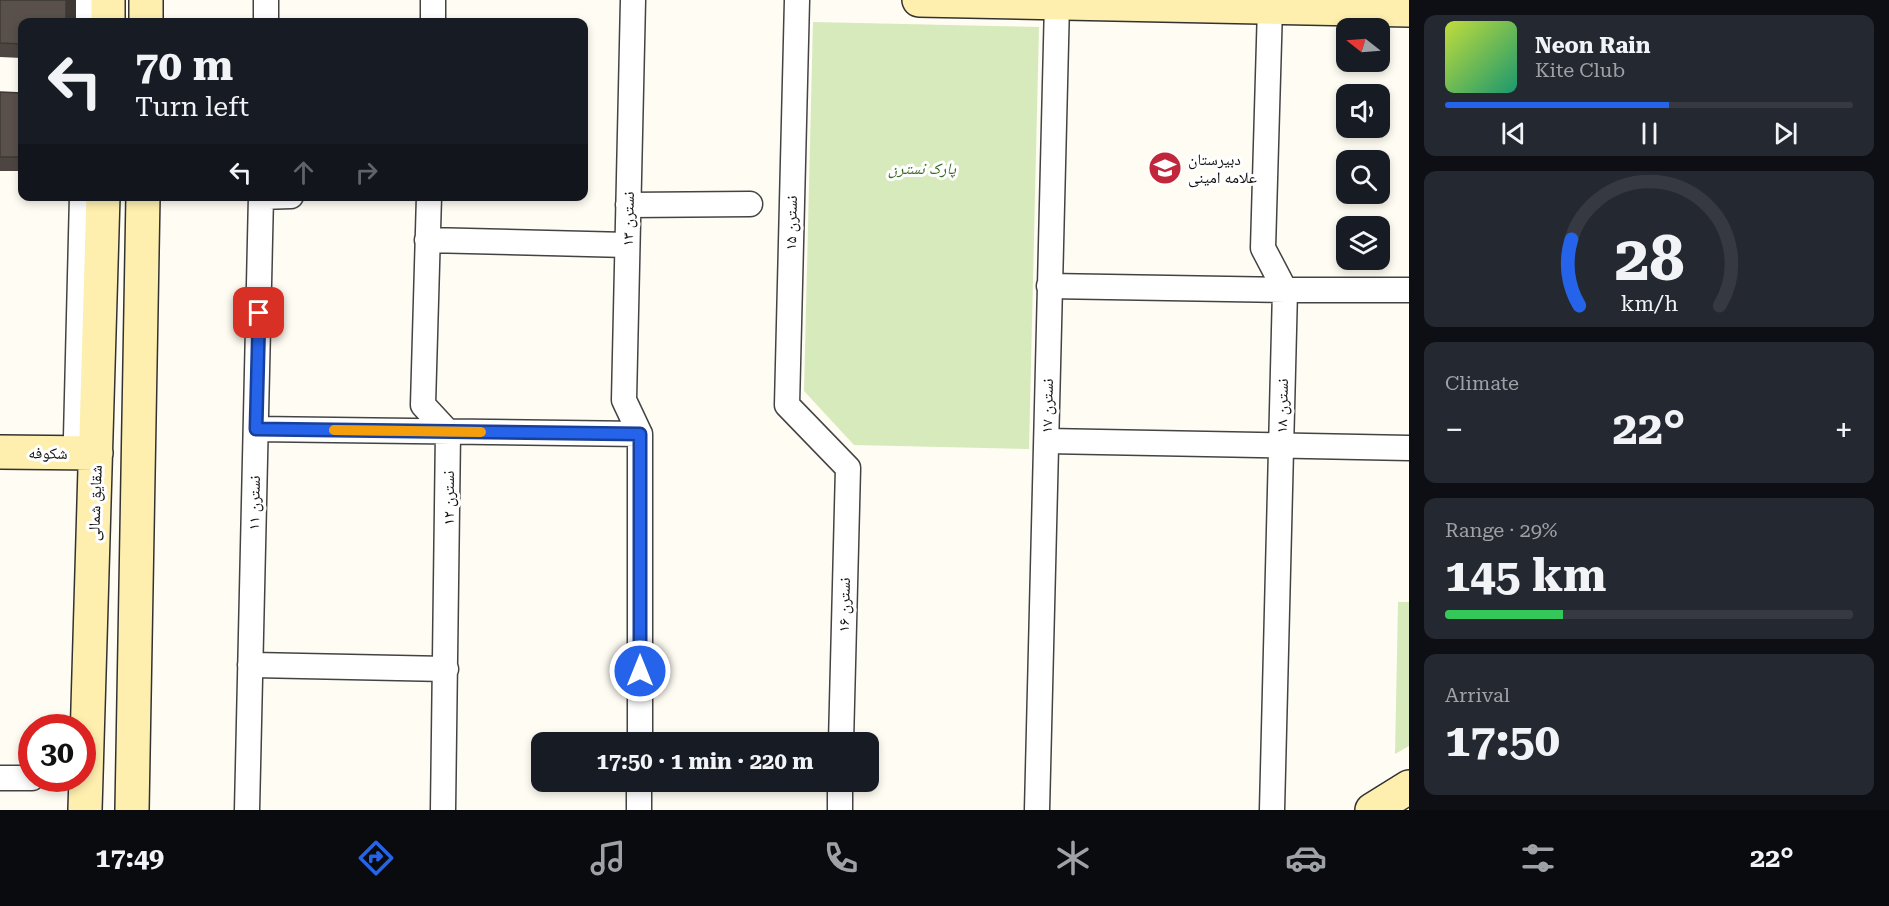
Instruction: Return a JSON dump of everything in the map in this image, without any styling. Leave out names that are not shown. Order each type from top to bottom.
[{"type":"main road","points":[[108,0],[108,18]]},
{"type":"main road","points":[[146,0],[146,18]]},
{"type":"main road","points":[[919,0],[1270,7],[1399,7]]},
{"type":"main road","name":"شقایق شمالی","points":[[85,810],[86,445],[103,201]]},
{"type":"main road","points":[[132,810],[143,201]]},
{"type":"main road","name":"شکوفه","points":[[0,452],[86,445]]},
{"type":"main road","points":[[1372,810],[1409,787]]},
{"type":"street","points":[[87,0],[87,18]]},
{"type":"street","points":[[266,0],[266,18]]},
{"type":"street","points":[[433,0],[433,18]]},
{"type":"street","name":"نسترن ۱۳","points":[[633,0],[624,400],[640,434]]},
{"type":"street","name":"نسترن ۱۵","points":[[797,0],[787,405],[848,468]]},
{"type":"street","name":"نسترن ۱۷","points":[[1036,810],[1057,3]]},
{"type":"street","name":"نسترن ۱۸","points":[[1270,7],[1263,248],[1285,290],[1272,810]]},
{"type":"street","points":[[82,201],[86,445]]},
{"type":"street","name":"نسترن ۱۱","points":[[247,810],[261,201]]},
{"type":"street","points":[[429,201],[423,405],[448,432]]},
{"type":"street","points":[[628,205],[750,204]]},
{"type":"street","points":[[427,240],[627,245]]},
{"type":"street","points":[[1049,286],[1409,290]]},
{"type":"street","points":[[256,429],[640,434],[640,732]]},
{"type":"street","name":"نسترن ۱۲","points":[[443,810],[448,432]]},
{"type":"street","points":[[1047,441],[1409,448]]},
{"type":"street","name":"نسترن ۱۶","points":[[841,732],[848,468]]},
{"type":"street","points":[[250,665],[446,669]]},
{"type":"street","points":[[0,778],[18,778]]},
{"type":"street","points":[[639,792],[639,810]]},
{"type":"street","points":[[840,792],[840,810]]},
{"type":"green space","name":"پارک نسترن","points":[[813,22],[1039,27],[1029,449],[854,445],[804,391]]},
{"type":"green space","points":[[1398,602],[1409,602],[1409,746],[1395,754]]},
{"type":"building","points":[[0,0],[66,0],[66,18],[18,18],[18,44],[0,43]]},
{"type":"building","points":[[0,92],[18,93],[18,157],[0,157]]},
{"type":"slow traffic","points":[[334,430],[481,432]]},
{"type":"place","name":"دبیرستان علامه امینی","points":[[1165,168]]},
{"type":"route","points":[[259,313],[256,429],[640,434],[640,671]]}]
